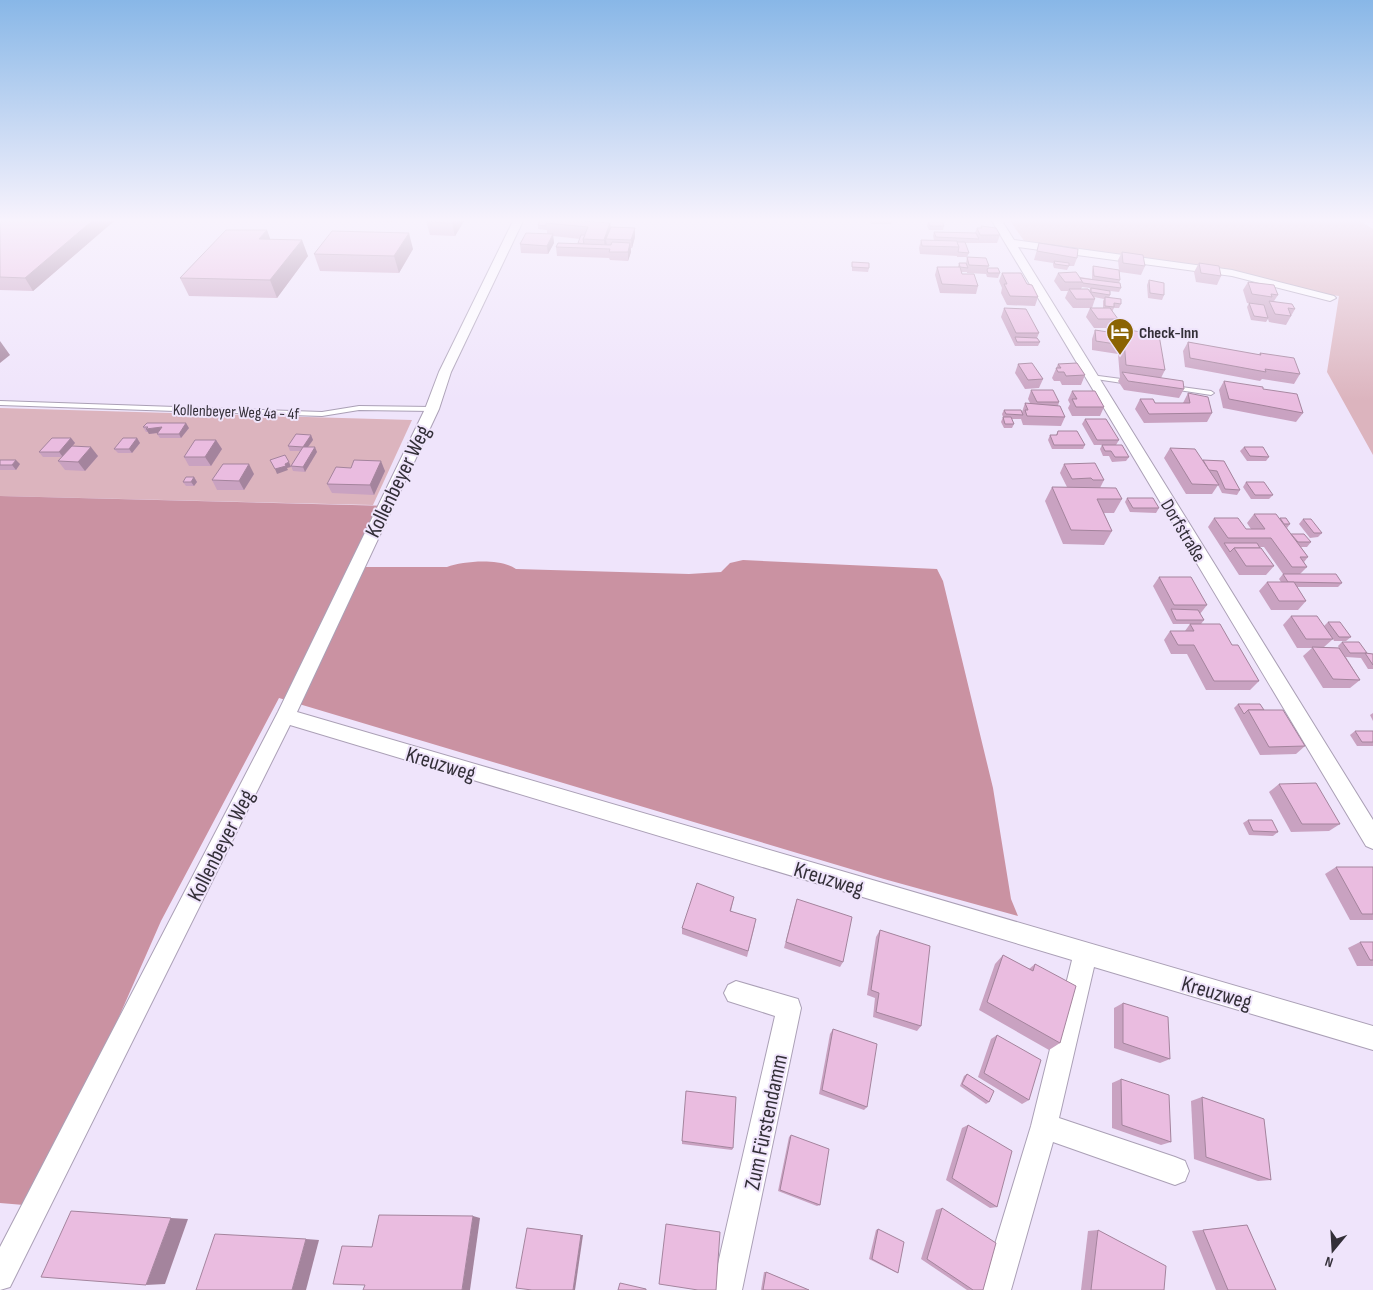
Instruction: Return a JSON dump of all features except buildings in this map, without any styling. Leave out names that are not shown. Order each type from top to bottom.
[{"type":"street","points":[[432,409],[445,372],[489,281]]},
{"type":"street","name":"Dorfstraße","points":[[1034,281],[1373,839]]},
{"type":"street","points":[[1264,281],[1330,298]]},
{"type":"street","name":"Kollenbeyer Weg","points":[[0,1277],[285,716],[432,409]]},
{"type":"street","name":"Kreuzweg","points":[[285,716],[1373,1038]]},
{"type":"street","points":[[996,1290],[1044,1126],[1085,954]]},
{"type":"street","name":"Zum Fürstendamm","points":[[727,1290],[789,1008],[736,994]]},
{"type":"street","points":[[1044,1126],[1175,1170]]},
{"type":"lane","points":[[1091,377],[1137,383]]},
{"type":"lane","points":[[1165,386],[1211,393]]},
{"type":"lane","name":"Kollenbeyer Weg 4a - 4f","points":[[0,403],[322,414],[360,408],[432,409]]},
{"type":"shaded area","points":[[1274,281],[1373,281],[1373,455],[1327,372],[1339,296],[1323,294]]},
{"type":"shaded area","points":[[0,408],[412,420],[373,505],[0,496]]},
{"type":"shaded area","points":[[0,496],[391,506],[363,567],[447,567],[463,563],[492,562],[501,563],[516,569],[689,574],[721,572],[730,563],[743,560],[937,569],[943,581],[993,788],[1011,899],[1018,916],[884,879],[279,698],[161,921],[36,1206],[0,1203]]},
{"type":"place","name":"Check-Inn","points":[[1120,356]]}]
